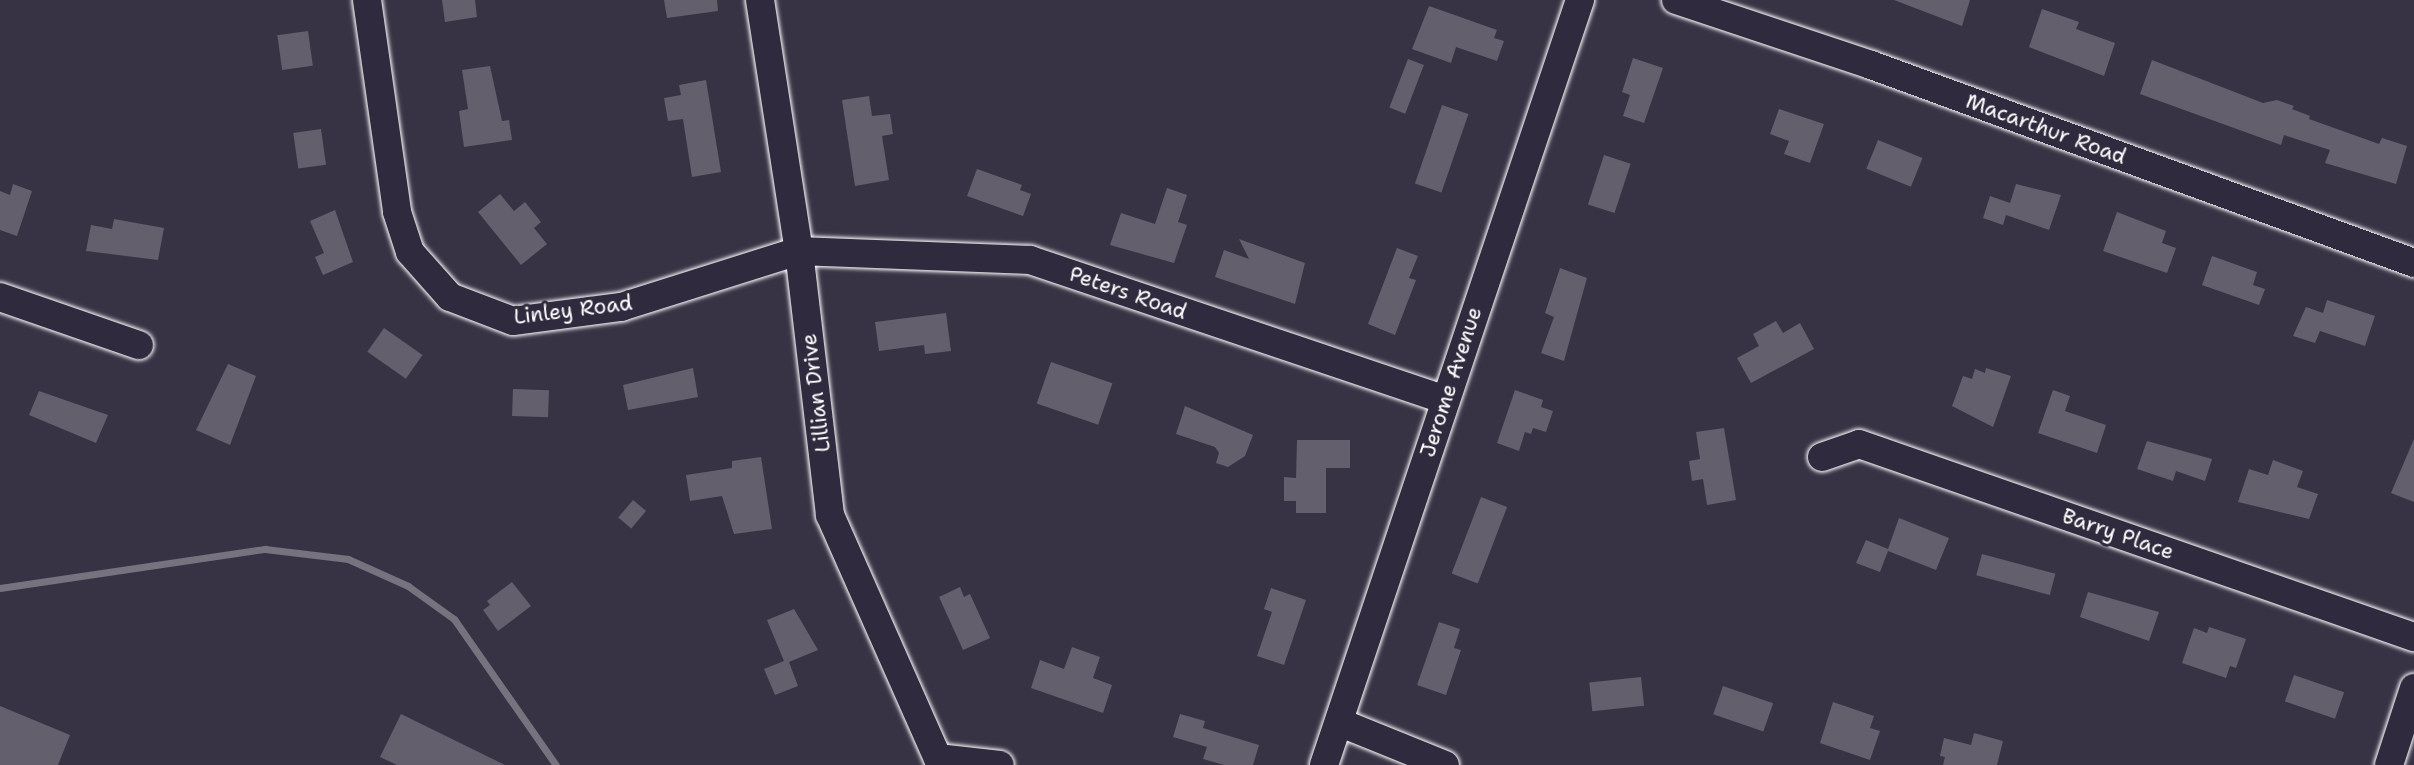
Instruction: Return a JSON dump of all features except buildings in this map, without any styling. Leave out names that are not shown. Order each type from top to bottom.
[{"type":"street","name":"Linley Road","points":[[367,0],[397,212],[410,252],[450,297],[513,321],[621,307],[799,251]]},
{"type":"street","name":"Lillian Drive","points":[[760,0],[799,251],[830,515],[940,762]]},
{"type":"street","name":"Jerome Avenue","points":[[1324,765],[1580,0]]},
{"type":"street","name":"Macarthur Road","points":[[1676,0],[1871,65],[2414,263]]},
{"type":"street","name":"Peters Road","points":[[799,251],[1030,260],[1445,400]]},
{"type":"street","points":[[0,297],[139,345]]},
{"type":"street","name":"Barry Place","points":[[1822,457],[1859,444],[2414,637]]},
{"type":"street","points":[[2389,765],[2414,688]]},
{"type":"street","points":[[1340,723],[1445,765]]},
{"type":"street","points":[[940,762],[1000,765]]},
{"type":"waterway","points":[[0,588],[265,549],[348,559],[408,586],[454,619],[556,765]]}]
